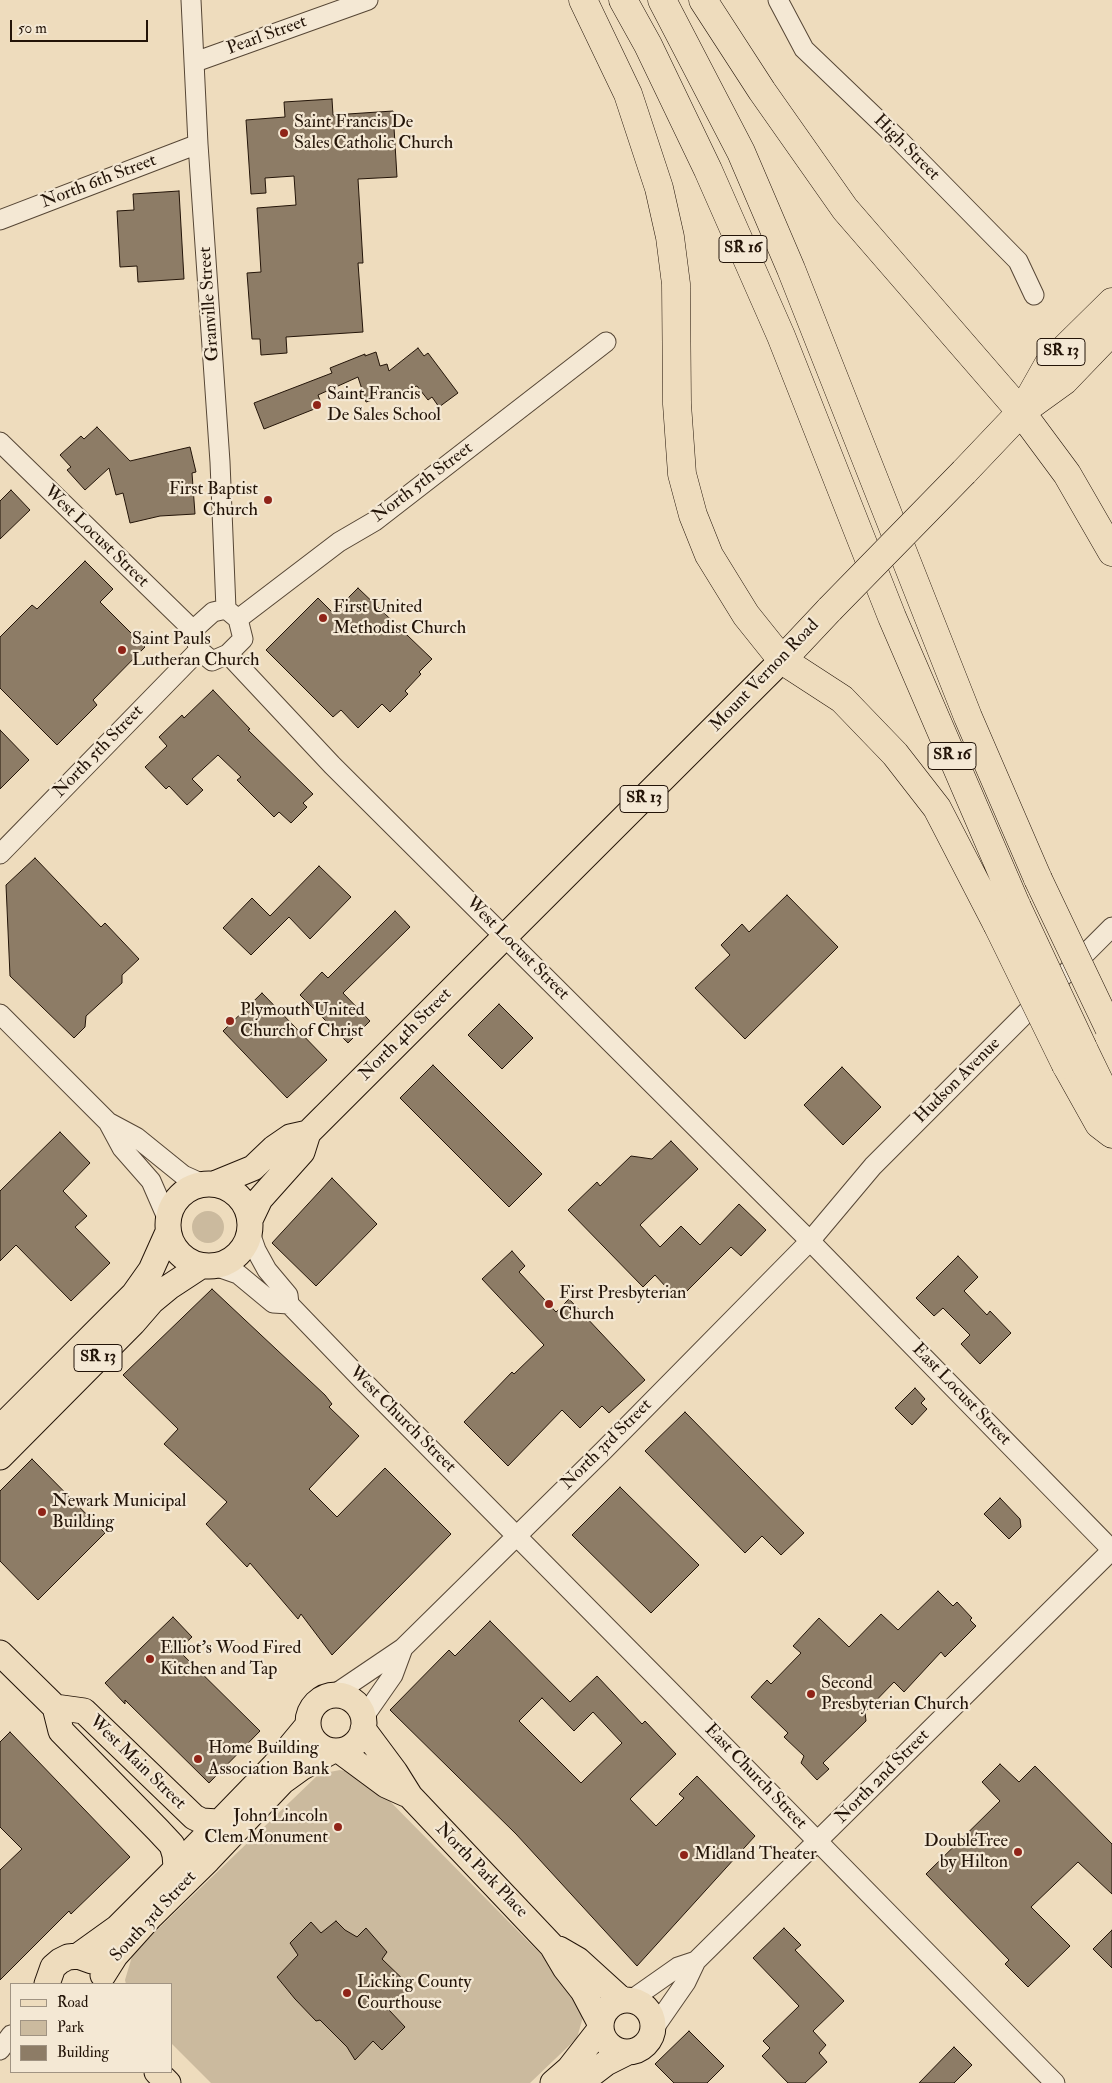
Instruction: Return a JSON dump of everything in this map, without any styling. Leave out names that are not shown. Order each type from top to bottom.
[{"type":"highway","points":[[583,0],[628,94],[659,188],[670,237],[676,284],[677,404],[682,474],[693,515],[709,555],[746,615],[782,660],[842,699],[895,754],[937,808],[1007,916]]},
{"type":"highway","name":"SR 16","points":[[623,0],[648,45],[708,170],[781,336],[1007,916],[1075,1056],[1112,1108]]},
{"type":"highway","name":"SR 16","points":[[662,0],[741,152],[791,269],[968,717],[1038,879],[1110,1031]]},
{"type":"highway","points":[[703,0],[762,90],[845,209],[1022,412],[1067,474],[1112,552]]},
{"type":"highway","name":"Mount Vernon Road","points":[[1022,412],[1048,365],[1112,302]]},
{"type":"highway","name":"Mount Vernon Road","points":[[782,660],[1022,412],[1064,382],[1112,331]]},
{"type":"highway","points":[[1075,1056],[1100,1124],[1112,1134]]},
{"type":"main road","name":"Mount Vernon Road","points":[[505,937],[782,660]]},
{"type":"main road","name":"North 4th Street","points":[[250,1227],[260,1199],[302,1152],[308,1133],[505,937]]},
{"type":"main road","name":"North 4th Street","points":[[208,1184],[253,1168],[274,1148],[290,1137],[308,1133]]},
{"type":"main road","points":[[208,1184],[227,1188],[238,1196],[246,1207],[250,1227],[246,1246],[238,1256],[227,1263],[208,1266],[192,1263],[176,1250],[168,1226],[172,1207],[179,1196],[190,1188],[208,1184]]},
{"type":"main road","name":"SR 13","points":[[0,1428],[134,1294],[151,1270],[168,1226]]},
{"type":"main road","name":"SR 13","points":[[0,1456],[133,1323],[152,1301],[169,1287],[208,1266]]},
{"type":"main road","points":[[0,1653],[55,1707]]},
{"type":"main road","points":[[188,1857],[301,1768],[355,1744],[363,1723],[360,1710],[348,1699],[332,1696],[324,1698],[312,1709],[308,1716],[308,1725],[313,1739],[318,1745],[336,1751]]},
{"type":"main road","name":"West Main Street","points":[[188,1857],[172,1845],[61,1731],[55,1707],[84,1711],[194,1817],[202,1821],[218,1822]]},
{"type":"main road","name":"North Park Place","points":[[363,1723],[410,1796],[552,1946],[583,1991],[597,2032]]},
{"type":"main road","points":[[188,1857],[218,1822],[274,1766],[308,1725]]},
{"type":"main road","name":"North Park Place","points":[[336,1751],[386,1785],[410,1796]]},
{"type":"main road","name":"South 3rd Street","points":[[47,1982],[52,1967],[68,1956],[78,1956],[116,1928],[188,1857]]},
{"type":"main road","name":"South 3rd Street","points":[[104,1982],[115,1956],[151,1916],[188,1857]]},
{"type":"main road","name":"North Park Place","points":[[552,1946],[578,1960],[626,2000]]},
{"type":"main road","points":[[78,1956],[90,1960],[104,1982]]},
{"type":"main road","points":[[553,2083],[569,2069],[597,2032],[605,2012],[610,2006],[626,2000],[637,2002],[648,2010],[653,2023],[652,2032],[644,2046],[606,2063],[580,2083]]},
{"type":"main road","points":[[597,2032],[613,2047],[628,2052]]},
{"type":"main road","points":[[158,2073],[168,2083]]},
{"type":"street","name":"Granville Street","points":[[190,0],[195,62],[198,144],[232,614]]},
{"type":"street","name":"Pearl Street","points":[[195,62],[368,0]]},
{"type":"street","name":"High Street","points":[[778,0],[804,49],[897,138],[1018,261],[1034,295]]},
{"type":"street","name":"North 6th Street","points":[[0,220],[198,144]]},
{"type":"street","name":"North 5th Street","points":[[232,614],[375,521],[606,342]]},
{"type":"street","name":"West Locust Street","points":[[0,442],[193,630]]},
{"type":"street","points":[[213,612],[232,614],[243,639],[228,654],[212,661],[198,650],[193,630],[213,612]]},
{"type":"street","name":"North 5th Street","points":[[0,854],[198,650]]},
{"type":"street","name":"West Locust Street","points":[[228,654],[332,764],[810,1241]]},
{"type":"street","name":"Hudson Avenue","points":[[810,1241],[873,1166],[1112,927]]},
{"type":"street","points":[[0,1014],[108,1122],[122,1148],[151,1181],[168,1226]]},
{"type":"street","points":[[108,1122],[136,1137],[183,1176],[208,1184]]},
{"type":"street","name":"West Church Street","points":[[250,1227],[256,1250],[267,1270],[284,1287],[288,1294],[289,1304],[517,1536]]},
{"type":"street","name":"North 3rd Street","points":[[332,1696],[403,1648],[810,1241]]},
{"type":"street","name":"East Locust Street","points":[[810,1241],[1112,1550]]},
{"type":"street","name":"West Church Street","points":[[208,1266],[238,1274],[273,1303],[289,1304]]},
{"type":"street","name":"East Church Street","points":[[517,1536],[1055,2083]]},
{"type":"street","name":"North 2nd Street","points":[[652,2032],[686,1982],[696,1961],[1112,1550]]},
{"type":"street","name":"North 3rd Street","points":[[363,1723],[393,1675],[403,1648]]},
{"type":"street","name":"North 2nd Street","points":[[626,2000],[678,1967],[696,1961]]},
{"type":"street","points":[[0,2052],[10,2037]]},
{"type":"green space","points":[[208,1211],[220,1215],[224,1227],[220,1239],[208,1243],[196,1239],[192,1227],[196,1215]]},
{"type":"green space","points":[[340,1770],[364,1775],[573,1987],[583,2017],[577,2038],[530,2083],[211,2083],[172,2044],[172,1983],[126,1983],[133,1953],[319,1774]]},
{"type":"building","points":[[332,99],[333,115],[393,111],[397,177],[358,179],[363,263],[358,263],[363,332],[286,337],[287,353],[261,355],[260,339],[252,339],[247,273],[261,272],[257,208],[296,205],[294,176],[265,178],[266,193],[251,194],[246,120],[285,117],[284,102]]},
{"type":"building","points":[[179,191],[184,279],[138,282],[137,266],[120,267],[117,211],[134,210],[133,194]]},
{"type":"building","points":[[418,348],[424,356],[428,353],[458,393],[439,407],[432,397],[428,400],[417,386],[366,402],[358,377],[318,395],[322,406],[264,429],[254,403],[332,373],[330,368],[365,354],[365,356],[376,352],[380,366],[387,364],[389,371]]},
{"type":"building","points":[[97,427],[130,461],[190,447],[196,472],[192,473],[195,514],[160,516],[130,523],[123,493],[116,495],[109,468],[85,490],[67,470],[71,467],[60,455],[81,436],[84,439]]},
{"type":"building","points":[[11,490],[30,510],[0,539],[0,501]]},
{"type":"building","points":[[85,561],[113,589],[100,602],[145,647],[93,700],[97,705],[57,745],[0,688],[0,637],[32,605],[37,609]]},
{"type":"building","points":[[358,588],[432,659],[419,672],[421,674],[405,691],[408,694],[390,712],[382,704],[358,728],[341,710],[333,717],[266,650],[318,598],[333,613]]},
{"type":"building","points":[[213,690],[250,729],[248,730],[313,794],[303,803],[307,807],[291,823],[279,812],[274,817],[237,780],[241,777],[218,755],[192,779],[203,790],[187,805],[169,786],[166,789],[145,767],[167,746],[159,737],[182,715],[184,718]]},
{"type":"building","points":[[0,730],[29,760],[0,789]]},
{"type":"building","points":[[35,858],[101,927],[105,923],[139,959],[122,975],[122,983],[86,1016],[85,1027],[74,1038],[10,976],[6,885]]},
{"type":"building","points":[[319,866],[351,897],[310,939],[289,917],[251,955],[223,928],[252,898],[270,916]]},
{"type":"building","points":[[787,895],[838,947],[745,1039],[695,988],[730,955],[721,945],[742,924],[749,932]]},
{"type":"building","points":[[395,911],[410,927],[343,993],[370,1021],[348,1043],[300,995],[322,972],[328,978]]},
{"type":"building","points":[[262,993],[327,1060],[287,1098],[223,1031]]},
{"type":"building","points":[[499,1004],[533,1038],[502,1069],[468,1035]]},
{"type":"building","points":[[433,1065],[542,1174],[509,1207],[400,1098]]},
{"type":"building","points":[[842,1067],[881,1107],[843,1145],[804,1105]]},
{"type":"building","points":[[60,1132],[90,1163],[63,1191],[87,1216],[75,1227],[110,1263],[71,1301],[16,1245],[0,1261],[0,1191]]},
{"type":"building","points":[[671,1141],[698,1169],[640,1225],[660,1247],[681,1226],[700,1245],[739,1204],[766,1230],[741,1256],[731,1247],[678,1300],[655,1275],[643,1287],[568,1210],[597,1182],[600,1186],[631,1156],[652,1159]]},
{"type":"building","points":[[332,1178],[377,1224],[316,1286],[272,1243]]},
{"type":"building","points":[[512,1251],[525,1266],[519,1272],[556,1312],[569,1299],[645,1380],[609,1413],[602,1406],[580,1428],[562,1410],[508,1466],[464,1422],[512,1372],[514,1374],[544,1345],[482,1279]]},
{"type":"building","points":[[958,1256],[978,1277],[964,1291],[987,1315],[990,1311],[1011,1333],[980,1364],[961,1344],[970,1335],[943,1308],[934,1316],[916,1298]]},
{"type":"building","points":[[212,1289],[325,1395],[332,1404],[329,1407],[359,1436],[309,1489],[337,1517],[385,1468],[451,1534],[332,1655],[301,1614],[298,1619],[250,1563],[247,1567],[206,1524],[227,1502],[164,1444],[178,1429],[123,1375]]},
{"type":"building","points":[[915,1388],[925,1399],[921,1403],[927,1409],[912,1425],[895,1408]]},
{"type":"building","points":[[685,1412],[804,1533],[781,1555],[762,1536],[745,1553],[645,1451]]},
{"type":"building","name":"Newark Municipal Building","points":[[32,1459],[105,1533],[38,1600],[0,1561],[0,1491]]},
{"type":"building","points":[[620,1487],[699,1565],[651,1613],[572,1535]]},
{"type":"building","points":[[1000,1498],[1020,1519],[1021,1527],[1009,1539],[984,1514]]},
{"type":"building","name":"Second Presbyterian Church","points":[[938,1591],[953,1606],[957,1602],[972,1618],[970,1620],[976,1626],[945,1657],[941,1652],[904,1692],[894,1682],[865,1712],[866,1721],[823,1763],[829,1769],[817,1780],[801,1763],[804,1756],[784,1737],[788,1733],[751,1697],[767,1680],[771,1684],[801,1653],[793,1646],[819,1618],[849,1647],[881,1614],[898,1630]]},
{"type":"building","points":[[173,1617],[192,1637],[178,1650],[260,1731],[209,1783],[125,1700],[125,1704],[105,1683]]},
{"type":"building","points":[[490,1621],[570,1702],[597,1676],[642,1724],[645,1721],[676,1754],[630,1799],[656,1826],[684,1798],[679,1794],[697,1776],[755,1836],[637,1966],[516,1834],[390,1710],[449,1650],[455,1656]],"holes":[[[542,1698],[574,1731],[593,1712],[622,1743],[581,1783],[519,1721]]]},
{"type":"building","points":[[10,1732],[130,1857],[71,1914],[69,1911],[0,1980],[0,1870],[22,1849],[0,1827],[0,1742]]},
{"type":"building","name":"DoubleTree by Hilton","points":[[1000,1764],[1019,1782],[1035,1766],[1112,1844],[1112,1894],[1078,1862],[1031,1907],[1070,1946],[1028,1987],[1005,1964],[1009,1960],[926,1874],[1000,1801],[982,1782]]},
{"type":"building","name":"Licking County Courthouse","points":[[336,1921],[345,1930],[357,1937],[366,1928],[387,1952],[382,1959],[410,1986],[389,2010],[405,2027],[382,2050],[373,2041],[355,2060],[347,2047],[320,2020],[316,2021],[277,1977],[298,1955],[290,1943],[311,1922],[321,1933]]},
{"type":"building","points":[[784,1928],[801,1945],[795,1950],[844,2001],[813,2031],[826,2045],[819,2053],[827,2062],[805,2083],[788,2083],[762,2056],[770,2048],[763,2041],[799,2006],[753,1958]]},
{"type":"building","points":[[1112,1930],[1112,1968],[1093,1949]]},
{"type":"building","points":[[689,2031],[724,2066],[707,2083],[674,2083],[655,2064]]},
{"type":"building","points":[[954,2047],[972,2065],[954,2083],[919,2083]]},
{"type":"place","name":"Saint Francis De Sales Catholic Church","points":[[284,133]]},
{"type":"place","name":"Saint Francis De Sales School","points":[[317,405]]},
{"type":"place","name":"First Baptist Church","points":[[268,500]]},
{"type":"place","name":"First United Methodist Church","points":[[323,618]]},
{"type":"place","name":"Saint Pauls Lutheran Church","points":[[122,650]]},
{"type":"place","name":"Plymouth United Church of Christ","points":[[230,1021]]},
{"type":"place","name":"First Presbyterian Church","points":[[549,1304]]},
{"type":"place","name":"Newark Municipal Building","points":[[42,1512]]},
{"type":"place","name":"Elliot's Wood Fired Kitchen and Tap","points":[[150,1659]]},
{"type":"place","name":"Second Presbyterian Church","points":[[811,1694]]},
{"type":"place","name":"Home Building Association Bank","points":[[198,1759]]},
{"type":"place","name":"John Lincoln Clem Monument","points":[[338,1827]]},
{"type":"place","name":"DoubleTree by Hilton","points":[[1018,1852]]},
{"type":"place","name":"Midland Theater","points":[[684,1855]]},
{"type":"place","name":"Licking County Courthouse","points":[[347,1993]]}]
